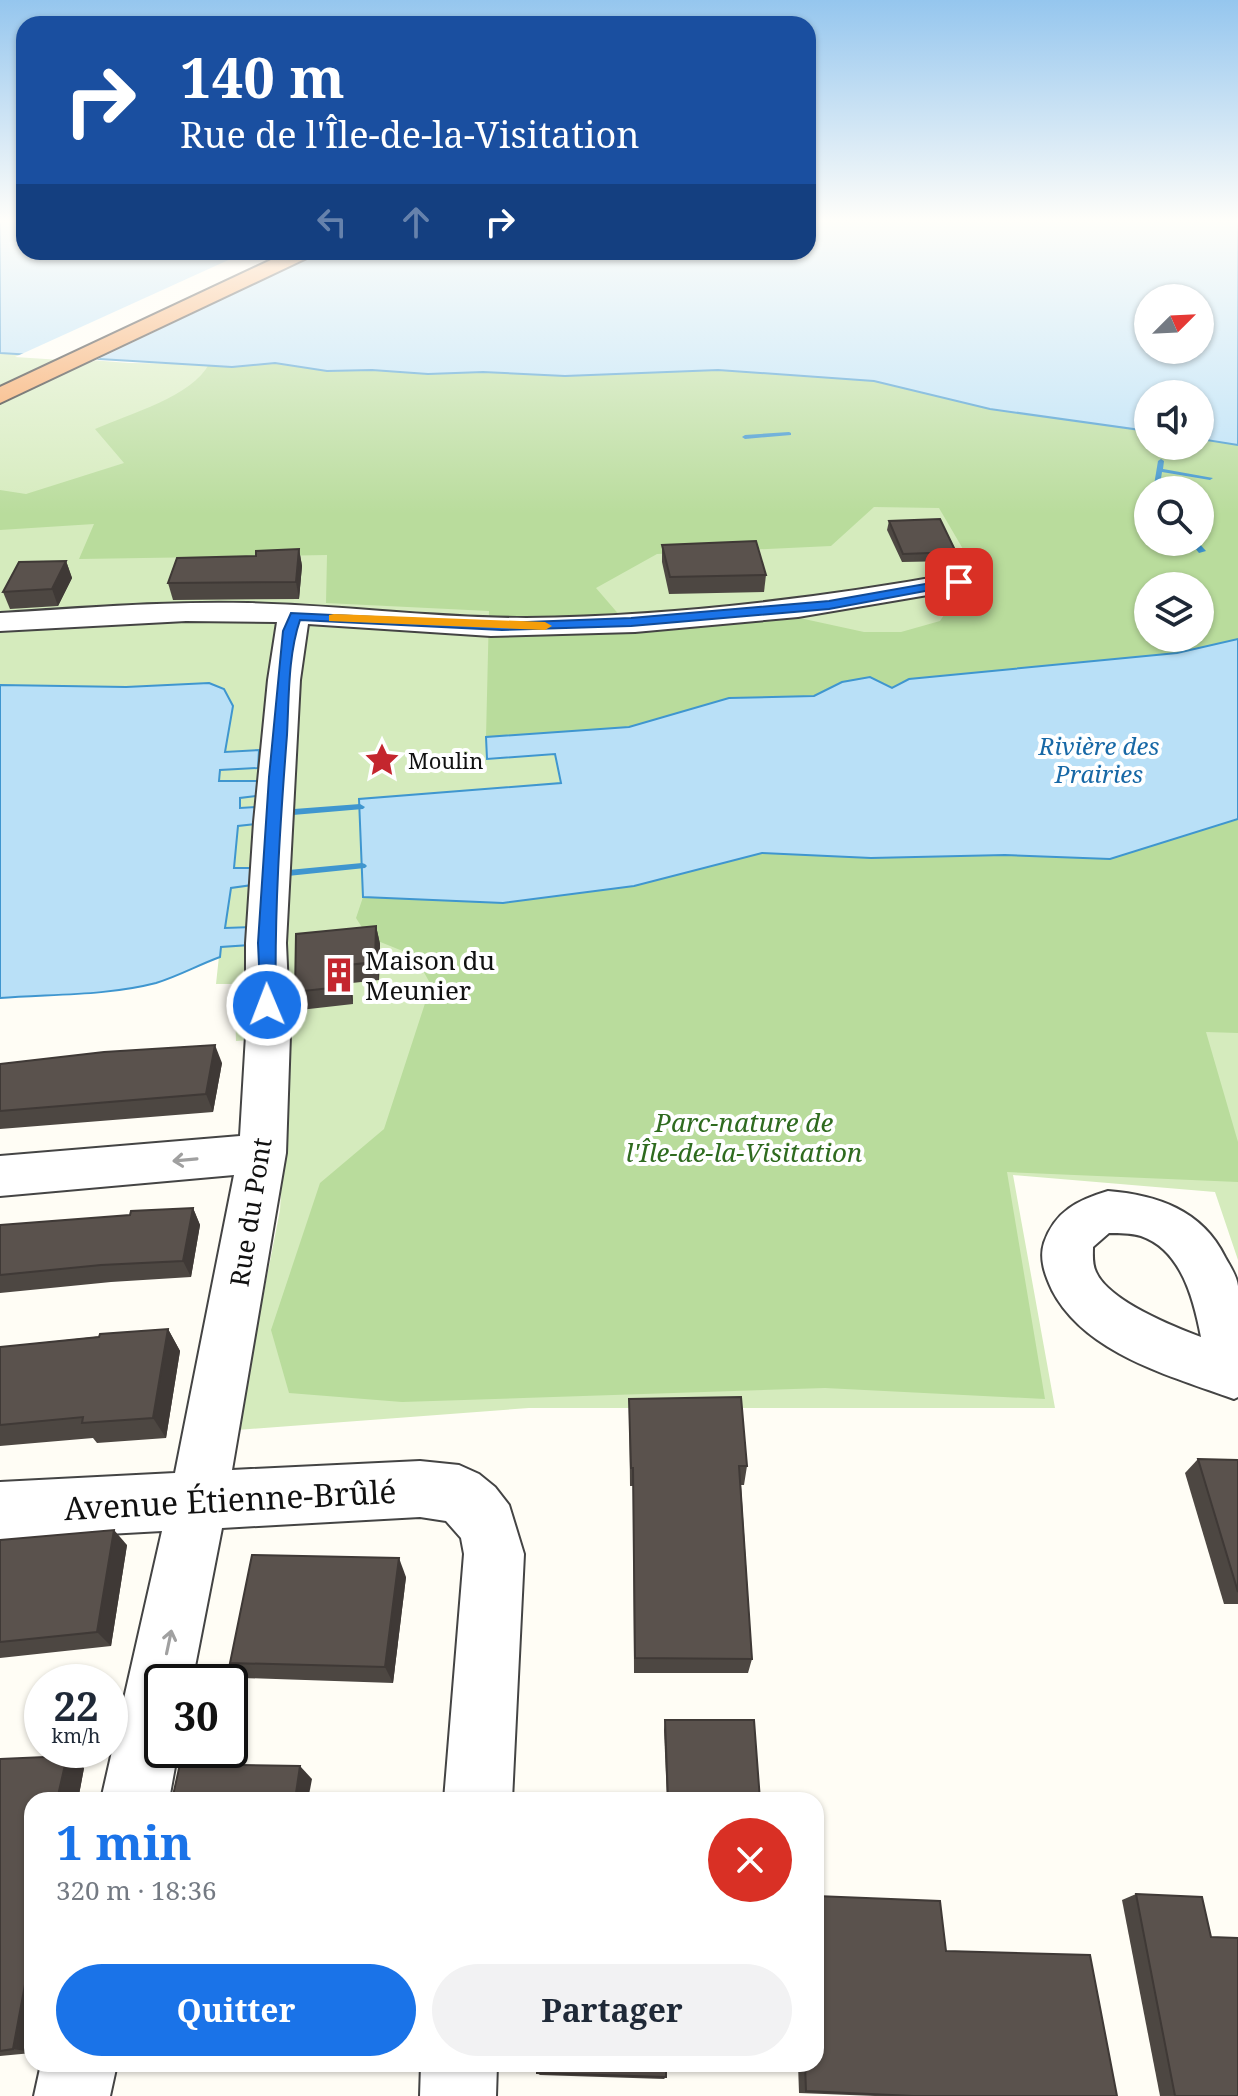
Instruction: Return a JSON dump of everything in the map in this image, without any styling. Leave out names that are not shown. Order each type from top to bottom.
[{"type":"highway","points":[[0,373],[120,318]]},
{"type":"highway","points":[[0,396],[165,318]]},
{"type":"street","points":[[0,622],[228,612],[523,627],[631,622],[829,605],[959,582]]},
{"type":"street","name":"Rue du Pont","points":[[137,1792],[198,1502],[262,1153],[268,1035],[266,943],[279,746],[290,631],[295,616]]},
{"type":"street","points":[[0,1176],[262,1153]]},
{"type":"street","name":"Avenue Étienne-Brûlé","points":[[0,1511],[420,1489],[459,1494],[488,1526],[494,1554],[479,1792]]},
{"type":"street","points":[[72,2096],[77,2072]]},
{"type":"street","points":[[458,2096],[459,2072]]},
{"type":"green space","name":"Parc-nature de l'Île-de-la-Visitation","points":[[0,353],[129,363],[209,364],[1134,430],[1134,460],[1214,460],[1214,441],[1238,445],[1238,639],[1214,642],[1214,572],[1134,572],[1134,652],[1138,652],[486,737],[488,759],[556,754],[561,783],[359,799],[364,897],[634,886],[762,853],[871,858],[1005,855],[1110,859],[1238,819],[1238,1260],[1215,1192],[1013,1175],[1055,1408],[529,1408],[237,1430],[280,1210],[290,1037],[236,1041],[234,984],[216,984],[220,947],[250,945],[225,929],[231,888],[253,868],[234,868],[238,826],[255,824],[240,808],[241,797],[258,781],[218,782],[220,770],[257,768],[258,750],[225,752],[233,706],[209,683],[126,687],[0,685]]},
{"type":"green space","points":[[275,363],[327,371],[565,376],[718,370],[874,381],[990,409],[1134,429],[1134,460],[1214,460],[1214,441],[1238,445],[1238,639],[1214,645],[1214,572],[1134,572],[1134,652],[1181,652],[909,679],[892,688],[842,682],[814,696],[729,698],[629,727],[486,737],[489,611],[326,603],[327,555],[79,559],[94,524],[0,530],[0,490],[26,494],[124,463],[95,429],[175,395],[189,386],[209,364],[232,367]],"holes":[[[874,507],[939,508],[984,585],[960,591],[940,621],[901,632],[864,632],[795,617],[634,632],[596,588],[657,554],[831,546]]]},
{"type":"green space","points":[[1238,819],[1238,1033],[1206,1032],[1238,1142],[1238,1182],[1007,1172],[1045,1399],[825,1388],[402,1402],[289,1393],[271,1330],[320,1183],[384,1129],[431,985],[415,956],[368,937],[356,918],[363,897],[503,903],[634,886],[762,853],[871,858],[1005,855],[1110,859]]},
{"type":"water","points":[[0,318],[1134,318],[1134,364],[1214,364],[1214,318],[1238,318],[1238,445],[1214,441],[1214,380],[1134,380],[1134,429],[990,409],[874,381],[718,370],[565,376],[327,371],[275,363],[232,367],[0,353]]},
{"type":"water","name":"Rivière des Prairies","points":[[1238,639],[1238,819],[1110,859],[1005,855],[871,858],[762,853],[634,886],[503,903],[363,897],[359,799],[561,783],[555,754],[487,759],[486,737],[629,727],[729,698],[814,696],[842,682],[870,677],[892,688],[909,679],[1181,652],[1214,652],[1214,645]]},
{"type":"water","points":[[209,683],[224,689],[233,706],[225,752],[259,750],[258,768],[220,770],[219,781],[258,781],[257,796],[240,798],[240,808],[257,807],[256,824],[238,826],[234,868],[254,868],[252,885],[231,888],[225,928],[252,927],[250,945],[221,947],[220,957],[156,983],[98,992],[0,998],[0,685],[126,687]]},
{"type":"pier","points":[[101,318],[184,318],[92,362],[15,357]]},
{"type":"building","points":[[940,519],[956,552],[903,554],[889,521]]},
{"type":"building","points":[[756,541],[766,575],[670,577],[662,545]]},
{"type":"building","points":[[299,549],[296,582],[168,583],[177,558],[256,556],[256,551]]},
{"type":"building","points":[[66,561],[52,589],[3,592],[19,562]]},
{"type":"building","points":[[376,926],[375,962],[348,965],[348,986],[295,992],[296,934]]},
{"type":"building","points":[[215,1045],[206,1094],[0,1111],[0,1064],[104,1052]]},
{"type":"building","points":[[193,1208],[183,1261],[0,1275],[0,1225],[130,1215],[131,1211]]},
{"type":"building","points":[[168,1329],[153,1418],[82,1423],[83,1417],[0,1425],[0,1347]]},
{"type":"building","points":[[741,1397],[747,1466],[739,1466],[752,1659],[635,1658],[633,1468],[629,1399]]},
{"type":"building","points":[[1198,1459],[1238,1460],[1238,1592]]},
{"type":"building","points":[[114,1530],[97,1632],[0,1642],[0,1540]]},
{"type":"building","points":[[252,1555],[399,1558],[385,1667],[230,1663]]},
{"type":"building","points":[[665,1720],[754,1720],[759,1792],[668,1792]]},
{"type":"building","points":[[24,1758],[24,1768],[64,1768],[59,1792],[24,1792],[24,1990],[13,2049],[0,2051],[0,1759]]},
{"type":"building","points":[[248,1765],[300,1766],[296,1792],[174,1792],[179,1768],[248,1768]]},
{"type":"building","points":[[1136,1894],[1202,1897],[1211,1937],[1238,1938],[1238,2096],[1175,2096]]},
{"type":"building","points":[[824,1896],[940,1901],[946,1951],[1090,1955],[1117,2096],[913,2096],[806,2091],[805,2072],[824,2072]]},
{"type":"building","points":[[666,2072],[666,2077],[537,2073]]},
{"type":"waterway","points":[[745,437],[789,434]]},
{"type":"waterway","points":[[1158,476],[1161,461]]},
{"type":"waterway","points":[[1160,470],[1198,476]]},
{"type":"waterway","points":[[281,813],[360,807]]},
{"type":"waterway","points":[[278,874],[362,866]]},
{"type":"slow traffic","points":[[334,618],[481,626],[545,626]]},
{"type":"place","name":"Moulin","points":[[382,760]]},
{"type":"place","name":"Maison du Meunier","points":[[339,975]]},
{"type":"route","points":[[267,1005],[266,943],[276,777],[284,680],[295,616],[558,626],[829,605],[959,582]]}]
